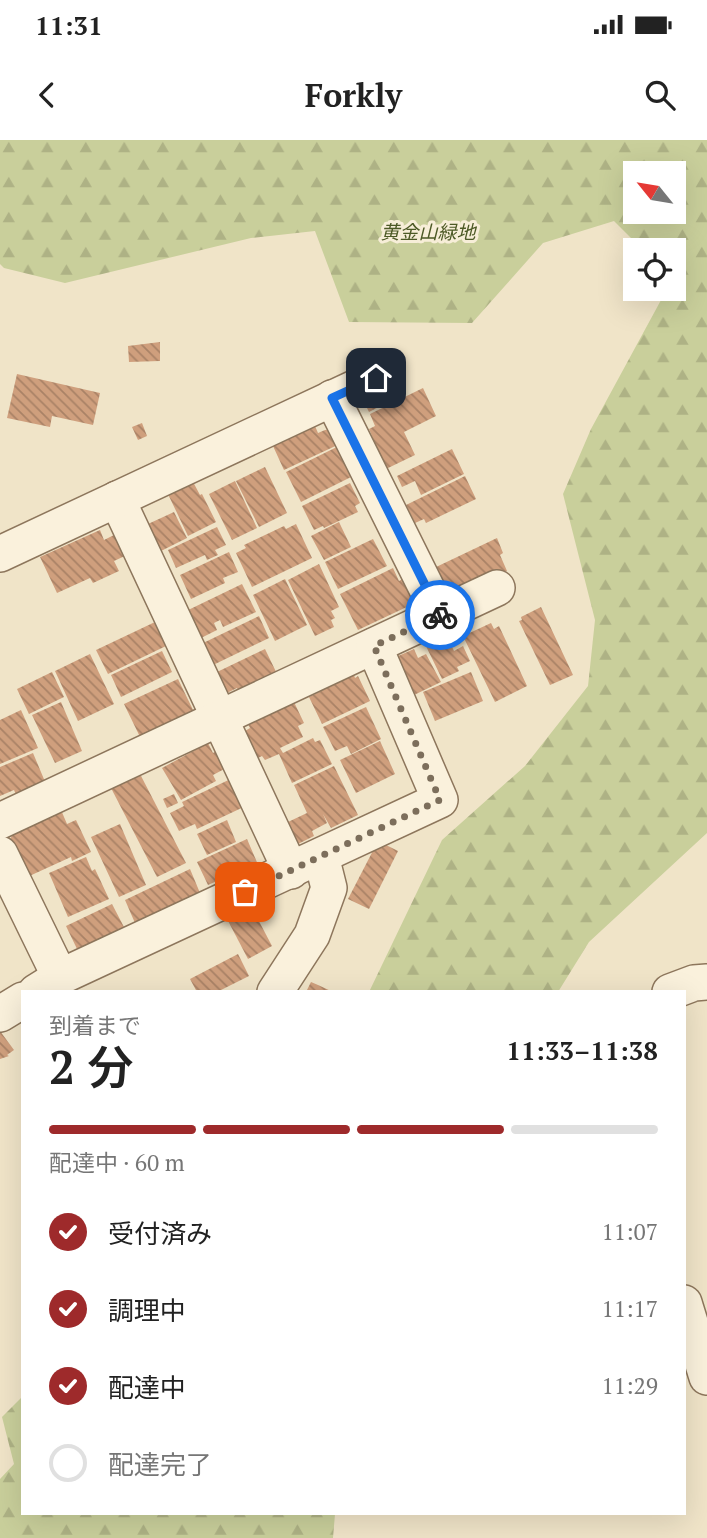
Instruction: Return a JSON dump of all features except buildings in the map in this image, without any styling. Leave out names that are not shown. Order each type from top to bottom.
[{"type":"street","points":[[0,554],[376,378]]},
{"type":"street","points":[[332,398],[440,615]]},
{"type":"street","points":[[117,499],[220,718],[306,864],[329,888],[312,935],[276,990]]},
{"type":"street","points":[[0,821],[497,588]]},
{"type":"street","points":[[0,854],[48,985],[440,800],[374,646]]},
{"type":"street","points":[[675,990],[694,983],[707,982]]},
{"type":"street","points":[[0,1014],[21,1001]]},
{"type":"street","points":[[686,1309],[707,1377]]},
{"type":"green space","name":"黄金山緑地","points":[[0,140],[707,140],[707,833],[589,942],[559,990],[370,990],[442,840],[525,766],[588,686],[595,620],[563,494],[591,429],[660,301],[686,301],[686,238],[631,238],[614,221],[543,243],[472,323],[349,322],[315,231],[251,238],[65,283],[4,268],[0,264]]},
{"type":"green space","points":[[21,1398],[21,1515],[335,1515],[333,1538],[0,1538],[0,1479],[14,1464],[2,1417]]},
{"type":"way so far","points":[[245,892],[440,800],[374,646],[440,615]]},
{"type":"route","points":[[376,378],[332,398],[440,615]]}]
